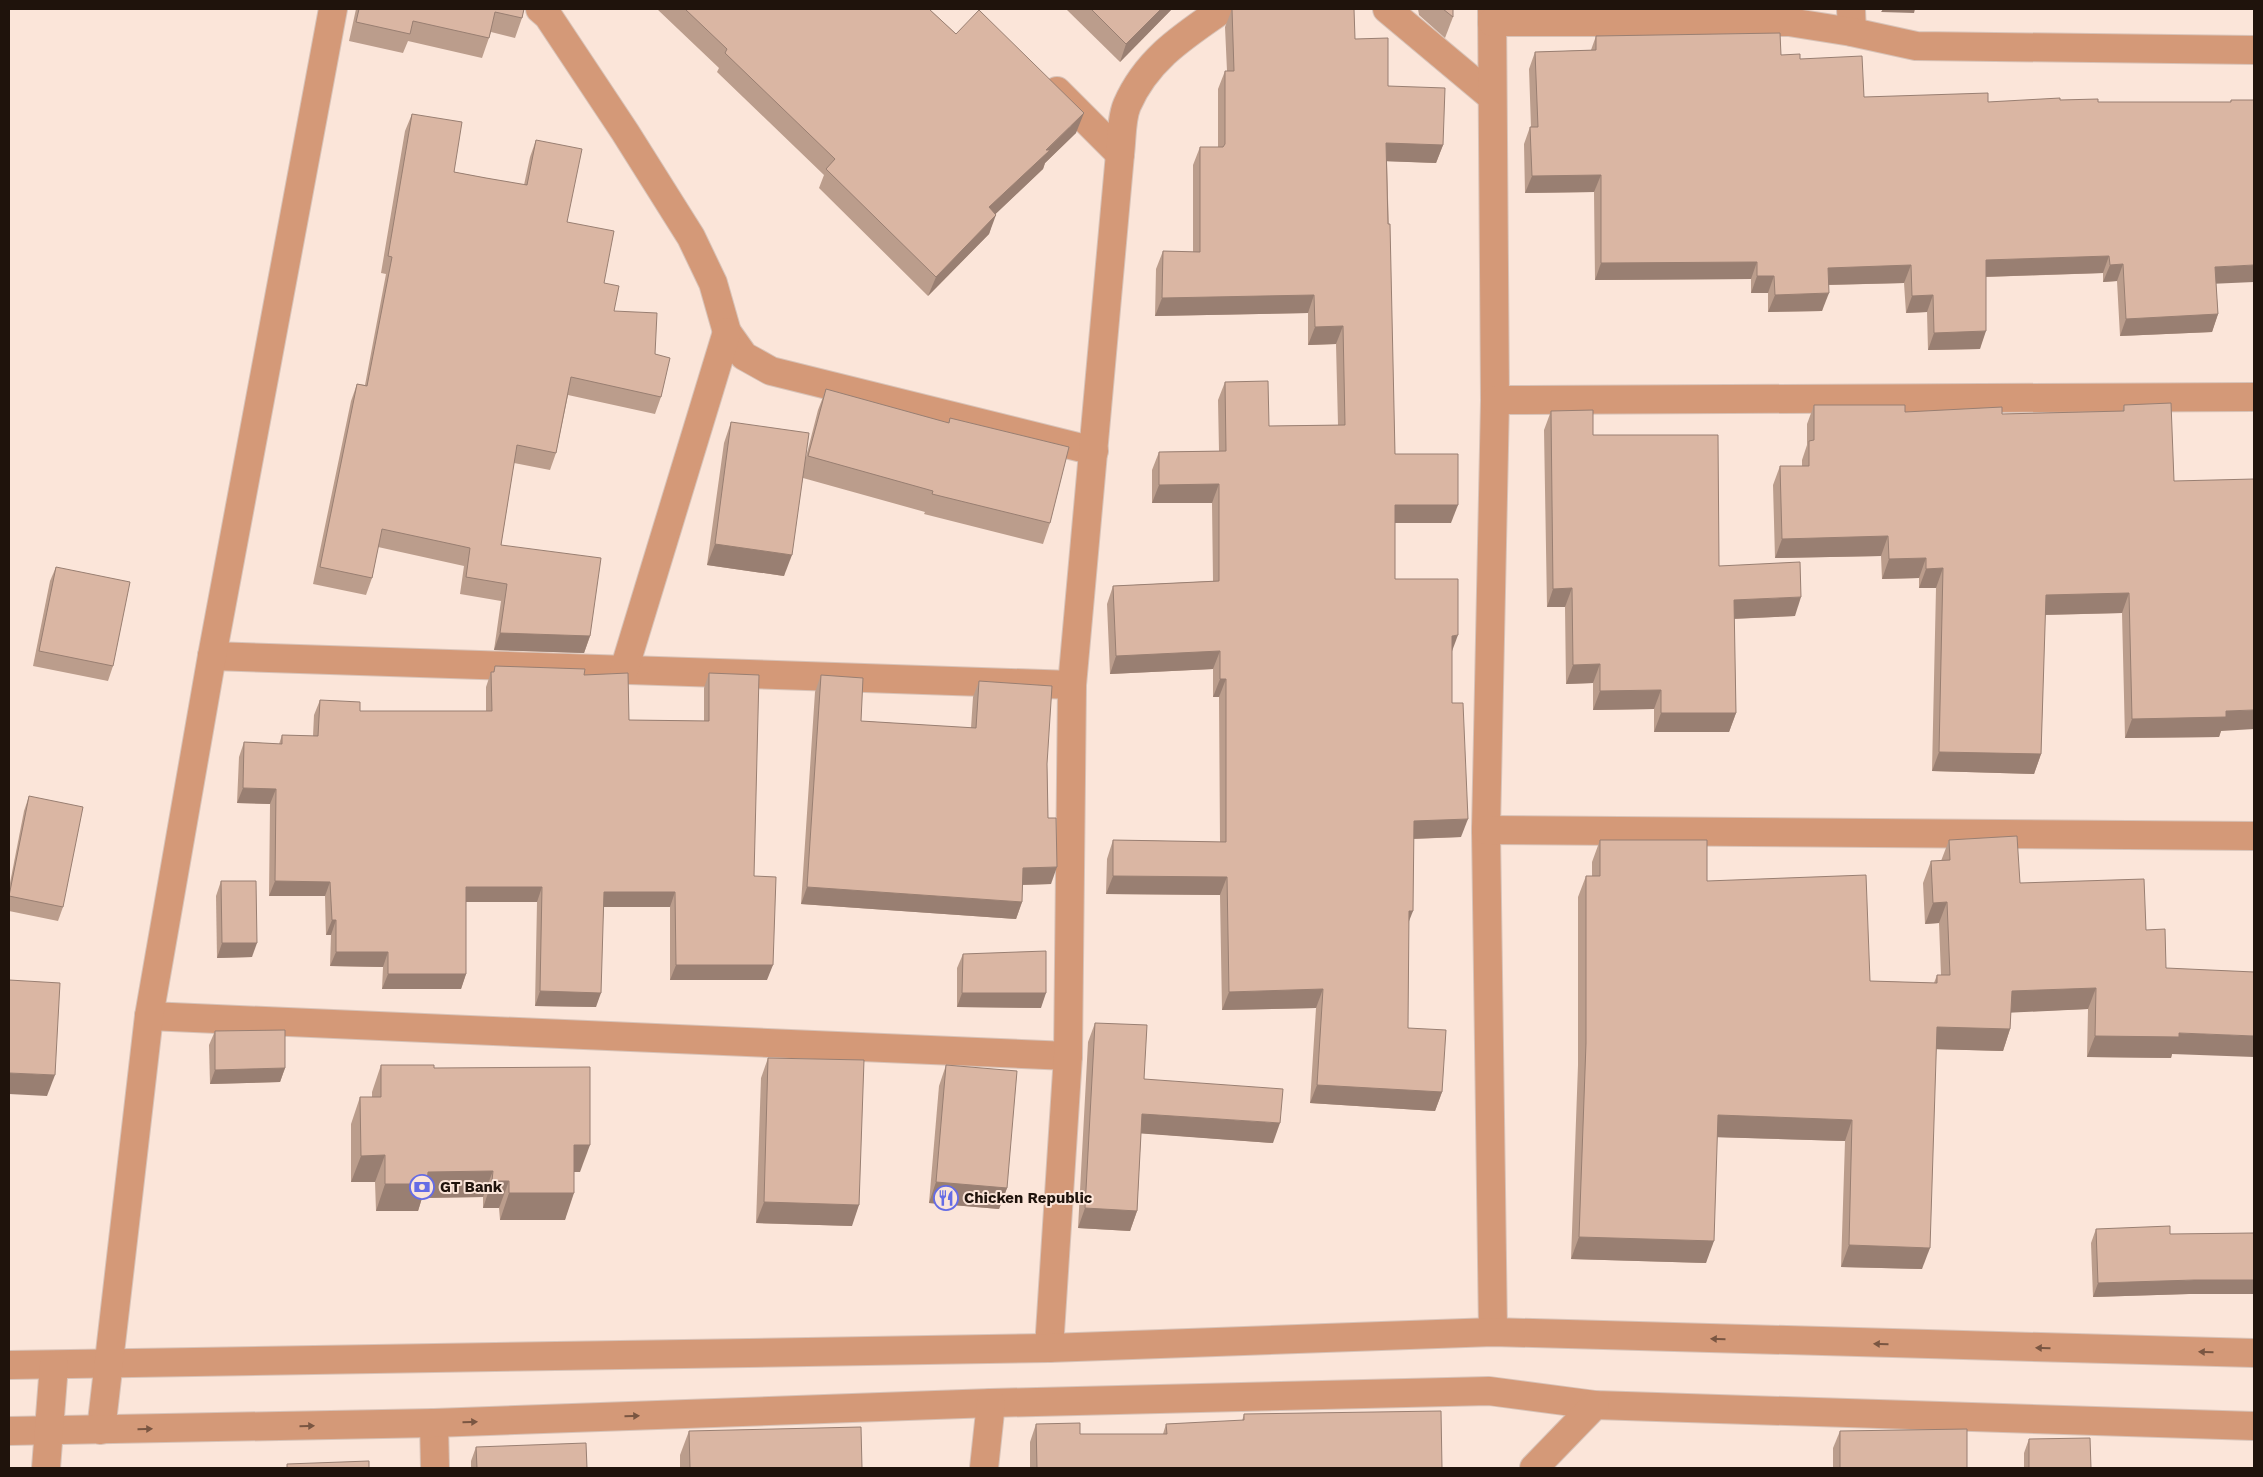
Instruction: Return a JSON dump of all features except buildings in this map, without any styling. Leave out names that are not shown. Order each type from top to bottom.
[{"type":"street","points":[[101,1430],[149,1016],[212,656],[332,9]]},
{"type":"street","points":[[540,9],[548,16],[603,99],[691,237],[713,283],[727,332],[744,356],[771,371],[1094,451]]},
{"type":"street","points":[[1049,1348],[1068,1056],[1072,685],[1120,154],[1126,107],[1144,76],[1170,47],[1223,9]]},
{"type":"street","points":[[1387,9],[1492,97]]},
{"type":"street","points":[[1493,1332],[1486,830],[1495,400],[1492,15],[1789,22],[1852,20],[1916,46],[2254,50]]},
{"type":"street","points":[[1037,71],[1120,154]]},
{"type":"street","points":[[624,670],[727,332]]},
{"type":"street","points":[[1495,400],[2254,397]]},
{"type":"street","points":[[212,656],[1072,685]]},
{"type":"street","points":[[1486,830],[2254,836]]},
{"type":"street","points":[[149,1016],[1068,1056]]},
{"type":"street","points":[[9,1365],[1049,1348],[1493,1332],[2254,1353]]},
{"type":"street","points":[[46,1468],[54,1365]]},
{"type":"street","points":[[9,1431],[434,1423],[991,1402],[1489,1391],[1595,1405],[2254,1426]]},
{"type":"street","points":[[984,1468],[991,1402]]},
{"type":"street","points":[[1534,1468],[1595,1405]]},
{"type":"street","points":[[434,1423],[435,1468]]},
{"type":"place","name":"GT Bank","points":[[422,1187]]},
{"type":"place","name":"Chicken Republic","points":[[946,1198]]}]
